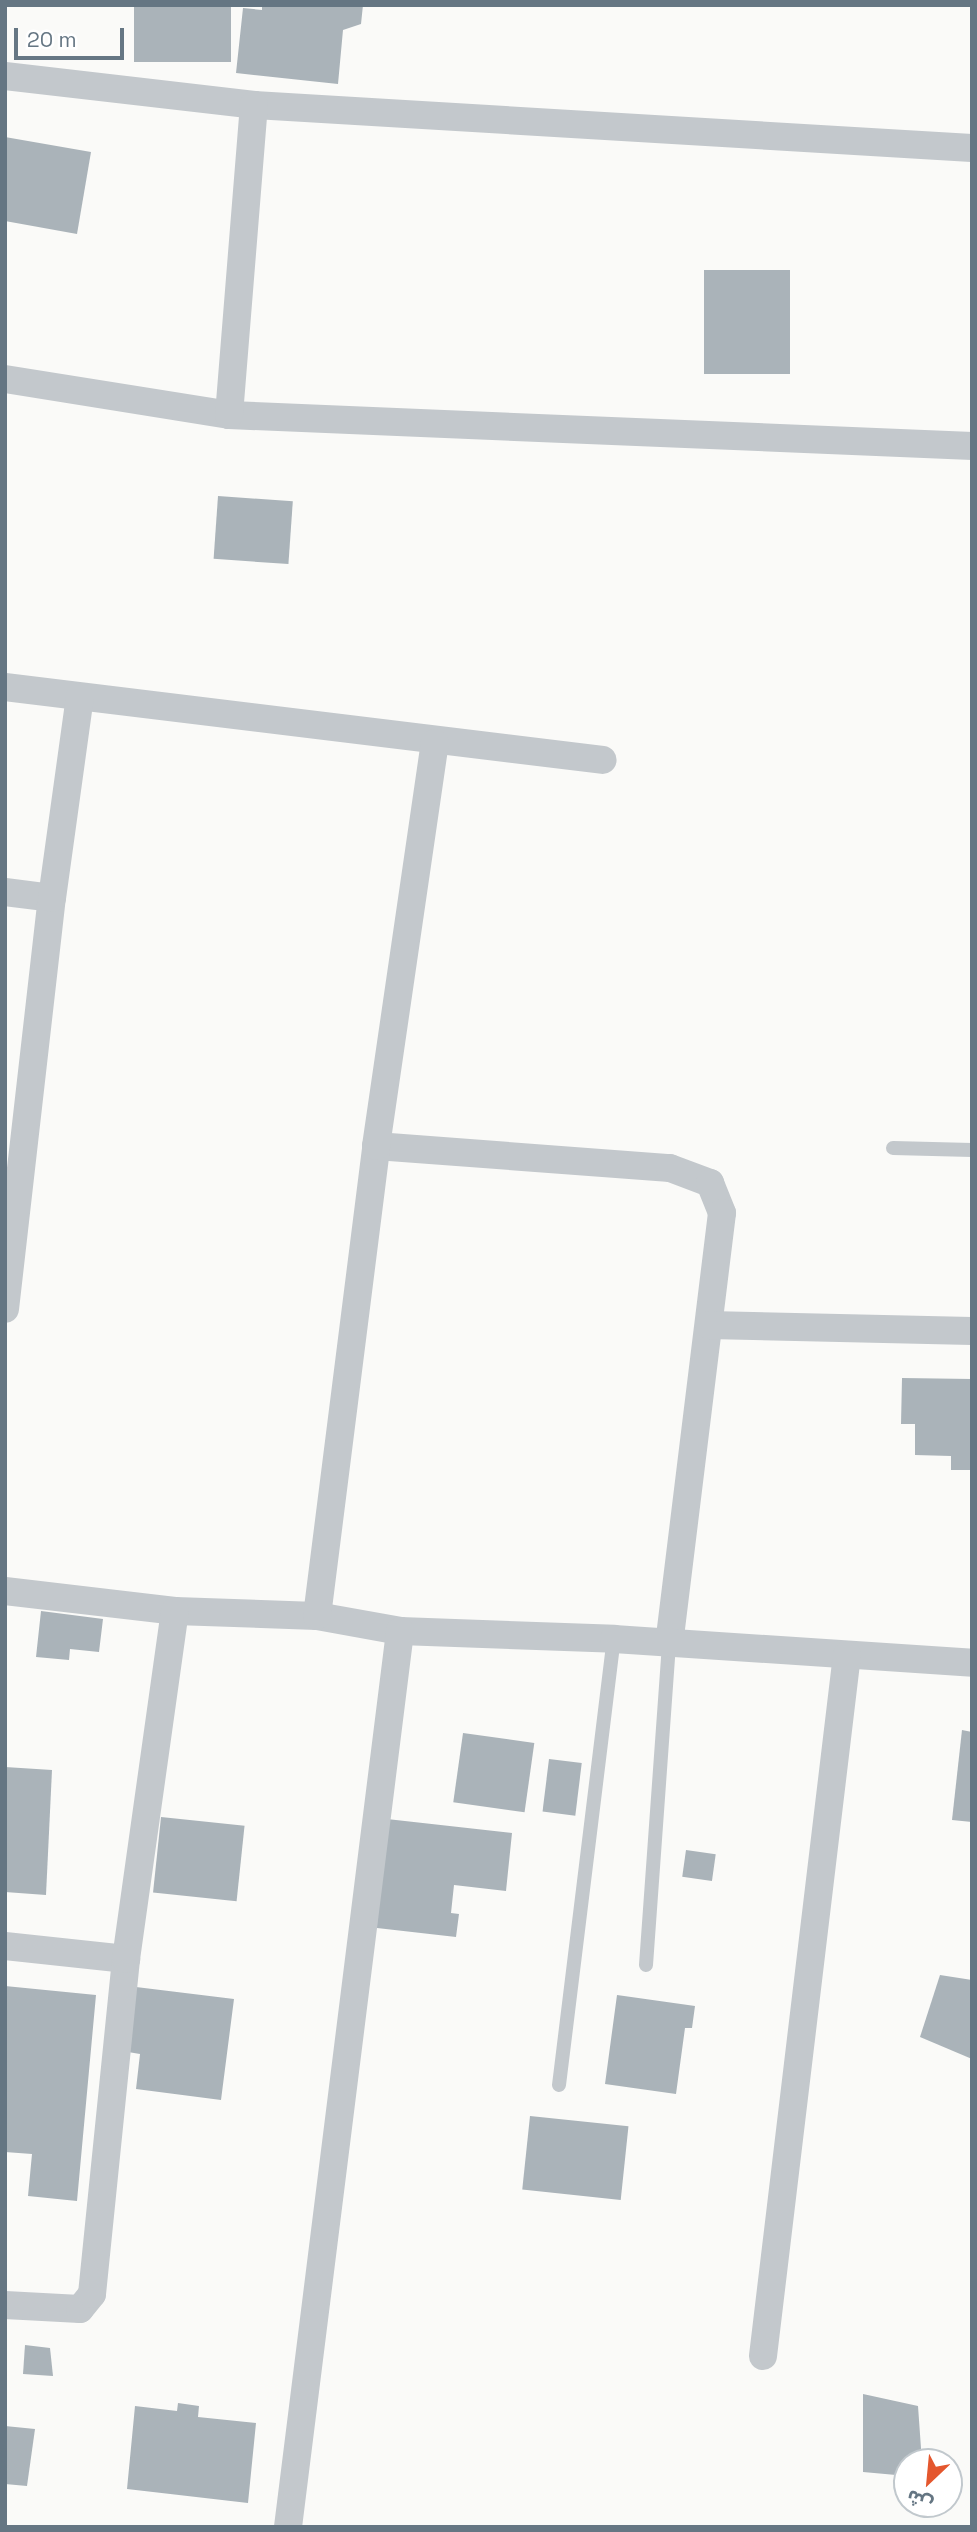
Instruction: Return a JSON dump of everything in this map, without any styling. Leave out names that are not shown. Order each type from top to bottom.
[{"type":"street","points":[[5,76],[254,105],[972,148]]},
{"type":"street","points":[[229,415],[254,105]]},
{"type":"street","points":[[5,379],[229,415],[972,446]]},
{"type":"street","points":[[5,687],[435,743],[603,760]]},
{"type":"street","points":[[5,1309],[52,898],[80,697]]},
{"type":"street","points":[[317,1616],[376,1146],[435,743]]},
{"type":"street","points":[[5,892],[52,898]]},
{"type":"street","points":[[376,1146],[670,1168],[710,1183],[722,1213],[669,1644]]},
{"type":"street","points":[[709,1325],[972,1331]]},
{"type":"street","points":[[5,1591],[175,1611],[317,1616],[400,1631],[614,1639],[972,1663]]},
{"type":"street","points":[[5,2305],[63,2311],[80,2309],[92,2294],[126,1959],[175,1611]]},
{"type":"street","points":[[288,2527],[400,1631]]},
{"type":"street","points":[[763,2356],[847,1655]]},
{"type":"street","points":[[5,1946],[126,1959]]},
{"type":"lane","points":[[893,1148],[972,1150]]},
{"type":"lane","points":[[559,2085],[614,1639]]},
{"type":"lane","points":[[646,1965],[669,1644]]},
{"type":"building","points":[[134,5],[231,5],[231,62],[134,62]]},
{"type":"building","points":[[262,5],[363,5],[361,24],[343,30],[338,84],[236,73],[243,8],[262,10]]},
{"type":"building","points":[[5,137],[91,152],[77,234],[5,221]]},
{"type":"building","points":[[704,270],[790,270],[790,374],[704,374]]},
{"type":"building","points":[[218,496],[293,501],[288,564],[214,559]]},
{"type":"building","points":[[902,1378],[972,1379],[972,1470],[951,1470],[951,1456],[915,1455],[915,1424],[901,1424]]},
{"type":"building","points":[[41,1611],[103,1619],[99,1652],[70,1649],[69,1660],[36,1657]]},
{"type":"building","points":[[962,1730],[972,1732],[972,1822],[952,1820]]},
{"type":"building","points":[[463,1733],[534,1743],[525,1812],[453,1802]]},
{"type":"building","points":[[549,1759],[582,1763],[575,1816],[543,1812]]},
{"type":"building","points":[[5,1767],[52,1770],[46,1895],[5,1892]]},
{"type":"building","points":[[161,1817],[245,1826],[237,1901],[153,1893]]},
{"type":"building","points":[[378,1818],[512,1833],[506,1891],[454,1885],[451,1913],[459,1914],[456,1937],[377,1928]]},
{"type":"building","points":[[686,1850],[716,1854],[712,1881],[682,1877]]},
{"type":"building","points":[[940,1975],[972,1980],[972,2059],[920,2037]]},
{"type":"building","points":[[5,1986],[96,1995],[77,2201],[28,2196],[32,2154],[5,2152]]},
{"type":"building","points":[[136,1987],[234,1999],[221,2100],[136,2089],[140,2054],[128,2052]]},
{"type":"building","points":[[617,1995],[695,2006],[692,2028],[685,2028],[676,2094],[605,2084]]},
{"type":"building","points":[[530,2116],[628,2126],[621,2200],[522,2190]]},
{"type":"building","points":[[25,2345],[50,2348],[53,2376],[23,2374]]},
{"type":"building","points":[[863,2394],[918,2406],[921,2448],[893,2448],[893,2475],[863,2472]]},
{"type":"building","points":[[178,2403],[199,2406],[198,2417],[256,2423],[248,2503],[127,2489],[135,2406],[177,2411]]},
{"type":"building","points":[[5,2426],[35,2429],[27,2486],[5,2484]]}]
